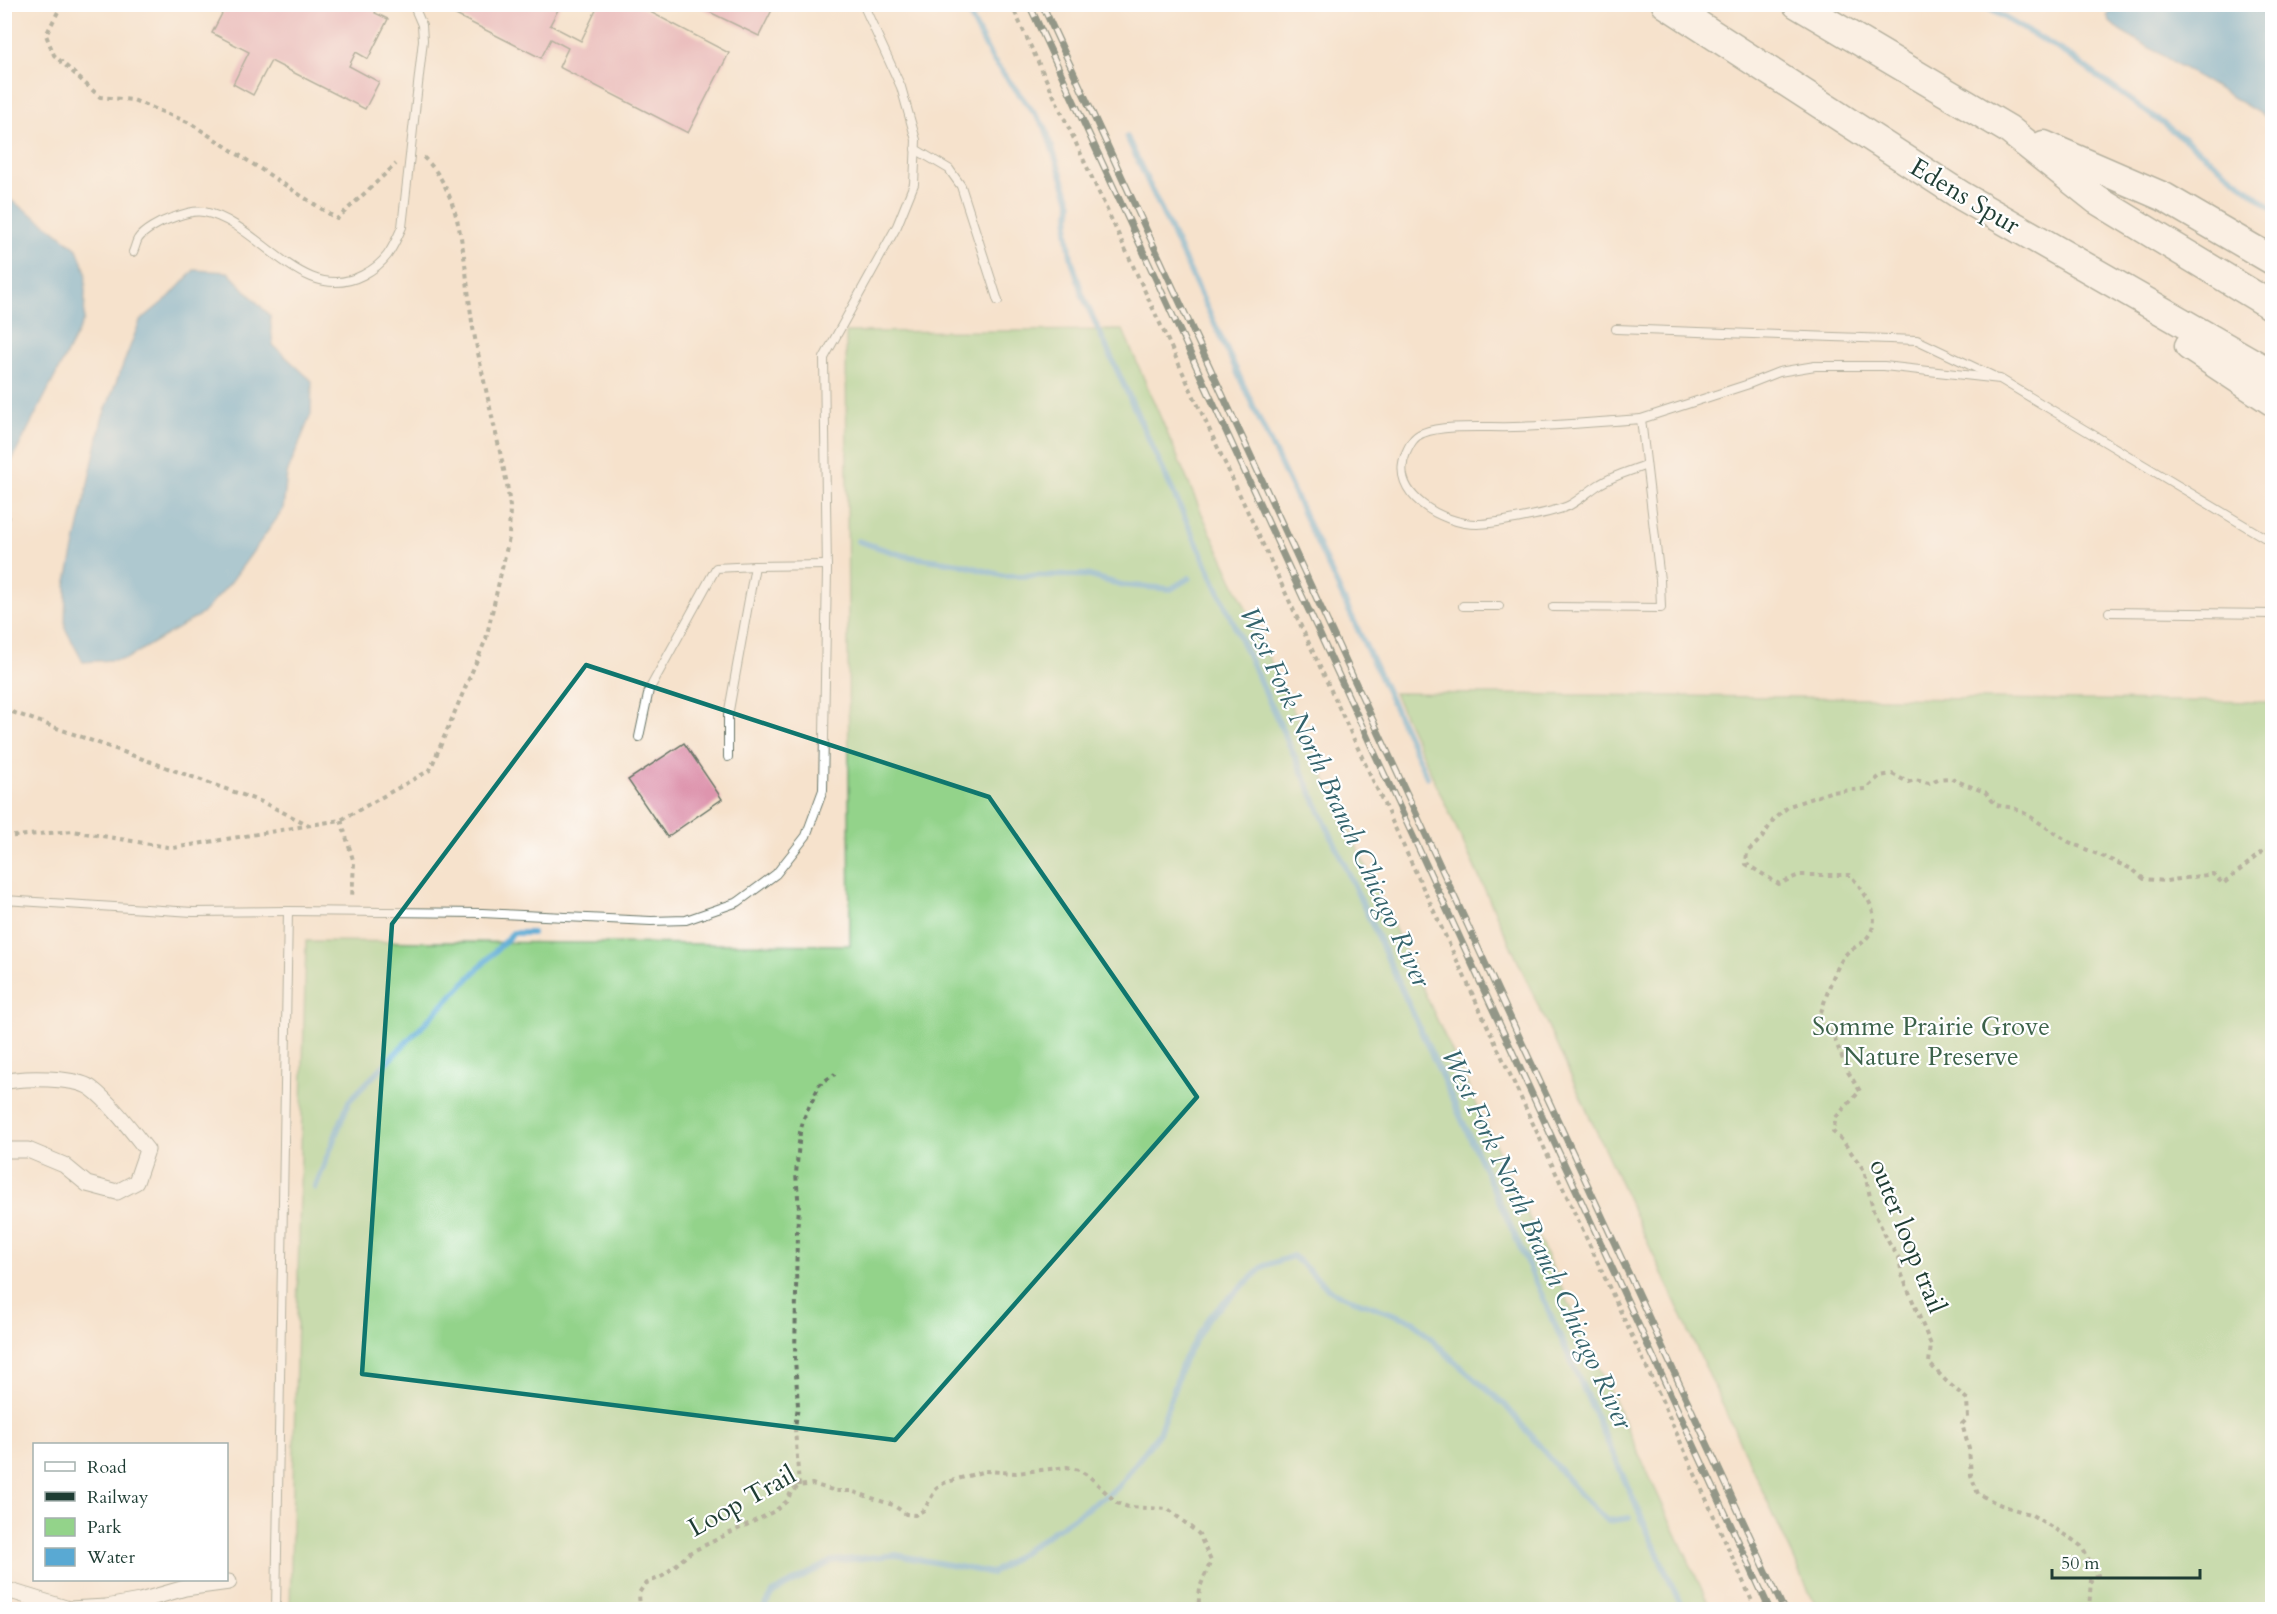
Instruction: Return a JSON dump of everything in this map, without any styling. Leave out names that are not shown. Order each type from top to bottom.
[{"type":"highway","name":"Edens Spur","points":[[1666,4],[1962,196],[2272,374]]},
{"type":"highway","points":[[1797,4],[2008,129],[2164,197],[2272,260]]},
{"type":"highway","points":[[2008,129],[2097,200],[2272,306]]},
{"type":"highway","points":[[1962,196],[2272,401]]},
{"type":"street","points":[[4,1082],[56,1078],[89,1087],[130,1127],[147,1150],[136,1182],[117,1192],[87,1184],[64,1165],[28,1150],[4,1150]]},
{"type":"street","points":[[4,1589],[69,1609],[140,1605],[185,1588],[229,1582]]},
{"type":"lane","points":[[133,252],[138,238],[164,221],[193,211],[206,212],[225,220],[305,274],[328,282],[350,282],[375,269],[392,252],[402,227],[423,40],[422,25],[413,4]]},
{"type":"lane","points":[[4,900],[193,912],[482,913],[651,921],[686,920],[738,902],[776,874],[806,836],[823,790],[827,565],[824,358],[897,226],[914,184],[916,140],[901,87],[863,4]]},
{"type":"lane","points":[[915,149],[949,169],[962,186],[998,301]]},
{"type":"lane","points":[[1616,329],[1917,340],[2000,379],[2272,542]]},
{"type":"lane","points":[[1646,465],[1602,483],[1569,506],[1507,520],[1476,524],[1453,520],[1425,507],[1409,491],[1404,480],[1404,458],[1412,441],[1423,433],[1440,429],[1641,419],[1779,372],[1815,366],[1884,366],[2000,379]]},
{"type":"lane","points":[[1553,607],[1661,608],[1660,580],[1641,419]]},
{"type":"lane","points":[[639,737],[649,690],[716,568],[827,565]]},
{"type":"lane","points":[[728,757],[728,716],[755,566]]},
{"type":"lane","points":[[1463,606],[1499,606]]},
{"type":"lane","points":[[2109,612],[2272,614]]},
{"type":"lane","points":[[276,1610],[288,911]]},
{"type":"path","points":[[4,837],[74,831],[173,848],[341,820],[430,770],[486,639],[509,538],[510,507],[507,484],[473,328],[459,220],[436,168],[422,156],[395,165],[337,219],[190,123],[133,100],[100,97],[54,55],[46,35],[62,4]]},
{"type":"path","points":[[1011,4],[1644,1361],[1756,1610]]},
{"type":"path","points":[[4,537],[9,516]]},
{"type":"path","points":[[4,709],[262,802],[309,825]]},
{"type":"path","name":"outer loop trail","points":[[2089,1610],[2088,1593],[2091,1579],[2098,1575],[2081,1546],[2032,1515],[1978,1494],[1971,1475],[1969,1449],[1962,1424],[1968,1418],[1967,1399],[1946,1382],[1929,1363],[1930,1345],[1902,1275],[1899,1258],[1873,1210],[1864,1170],[1842,1140],[1833,1132],[1836,1118],[1860,1091],[1848,1072],[1831,1030],[1819,1018],[1833,974],[1848,951],[1865,940],[1873,927],[1875,918],[1869,899],[1850,875],[1798,875],[1779,884],[1746,864],[1747,852],[1762,838],[1774,819],[1789,806],[1830,792],[1865,789],[1880,776],[1892,774],[1908,782],[1915,780],[1929,783],[1949,778],[1985,792],[1996,805],[2014,808],[2026,814],[2069,842],[2132,869],[2144,879],[2166,881],[2213,874],[2223,884],[2264,850],[2272,848]]},
{"type":"path","points":[[341,820],[354,863],[351,913]]},
{"type":"path","points":[[800,1486],[795,1428],[798,1406],[795,1358],[796,1243],[799,1208],[796,1174],[800,1132],[804,1118],[820,1084],[835,1074]]},
{"type":"path","name":"Loop Trail","points":[[640,1610],[639,1593],[645,1584],[663,1576],[691,1552],[775,1511],[787,1501],[791,1492],[800,1486],[812,1484],[836,1491],[851,1491],[893,1504],[906,1514],[915,1515],[924,1510],[936,1489],[944,1483],[985,1471],[1016,1473],[1067,1467],[1079,1470],[1090,1477],[1117,1503],[1128,1507],[1168,1509],[1199,1534],[1211,1561],[1200,1587],[1198,1610]]},
{"type":"highlighted area","points":[[586,665],[989,797],[1197,1097],[895,1440],[362,1374],[392,924]]},
{"type":"green space","points":[[1123,330],[1202,514],[1711,1609],[290,1609],[306,941],[850,945],[846,332]]},
{"type":"green space","name":"Somme Prairie Grove Nature Preserve","points":[[1394,693],[2272,702],[2272,1609],[1817,1609]]},
{"type":"water","points":[[2176,5],[2272,5],[2272,121],[2118,29],[2110,22],[2107,15],[2109,11]]},
{"type":"water","points":[[5,196],[53,229],[77,249],[86,272],[84,320],[5,474]]},
{"type":"water","points":[[194,270],[228,272],[270,316],[273,345],[312,381],[311,414],[287,474],[283,510],[231,582],[202,614],[126,659],[83,662],[65,628],[66,585],[102,419],[140,321],[169,297]]},
{"type":"building","points":[[227,4],[379,4],[375,13],[388,19],[368,59],[356,52],[349,66],[379,82],[365,109],[271,61],[253,95],[233,84],[249,52],[212,33]]},
{"type":"building","points":[[441,4],[561,4],[550,25],[581,41],[599,4],[635,4],[729,53],[688,133],[559,67],[568,48],[551,39],[541,58],[440,7]]},
{"type":"building","points":[[693,4],[775,4],[759,36]]},
{"type":"building","points":[[684,743],[722,799],[667,837],[628,780]]},
{"type":"waterway","name":"West Fork North Branch Chicago River","points":[[964,4],[992,59],[1045,127],[1071,204],[1067,231],[1071,257],[1082,294],[1507,1218],[1683,1610]]},
{"type":"waterway","points":[[1981,4],[2067,54],[2187,141],[2272,208]]},
{"type":"waterway","points":[[1127,137],[1427,777]]},
{"type":"waterway","points":[[858,541],[905,556],[960,564],[1004,576],[1086,575],[1122,585],[1171,589],[1189,578]]},
{"type":"waterway","points":[[315,1188],[349,1101],[513,933],[532,933]]},
{"type":"waterway","points":[[763,1610],[773,1593],[832,1561],[896,1555],[992,1573],[1117,1488],[1159,1433],[1184,1359],[1209,1317],[1264,1266],[1293,1256],[1332,1292],[1413,1321],[1453,1360],[1505,1405],[1580,1494],[1607,1521],[1629,1518]]},
{"type":"railway","points":[[1029,4],[1770,1610]]},
{"type":"railway","points":[[1042,4],[1784,1610]]}]
